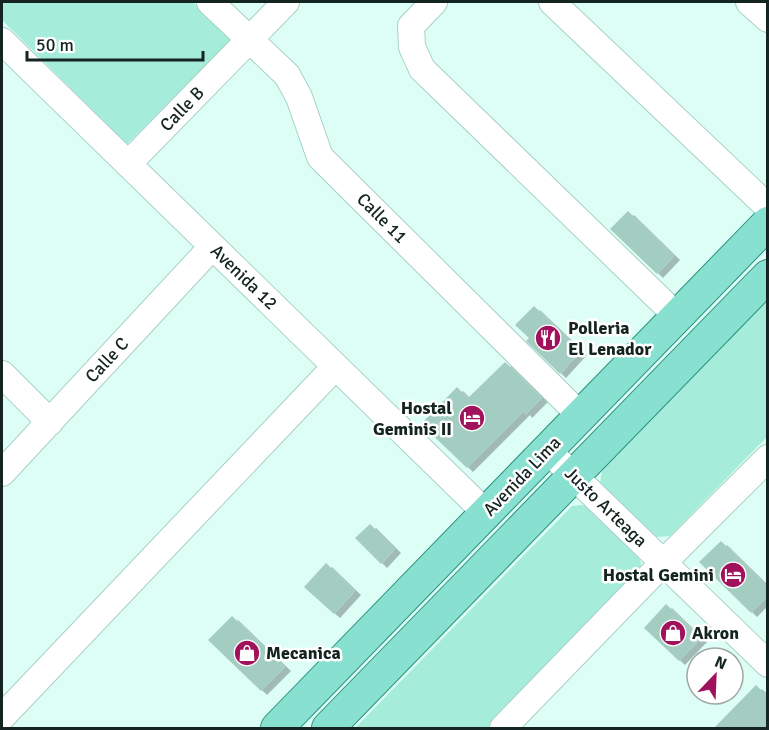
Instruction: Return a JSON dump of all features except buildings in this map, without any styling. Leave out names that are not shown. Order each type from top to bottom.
[{"type":"main road","name":"Avenida Lima","points":[[277,729],[768,223]]},
{"type":"main road","name":"Avenida Lima","points":[[328,729],[768,276]]},
{"type":"street","name":"Calle 11","points":[[210,2],[287,75],[299,97],[320,157],[581,416]]},
{"type":"street","name":"Calle B","points":[[128,164],[286,2]]},
{"type":"street","points":[[434,2],[411,26],[412,47],[422,69],[677,316]]},
{"type":"street","points":[[552,2],[768,207]]},
{"type":"street","points":[[749,2],[768,19]]},
{"type":"street","name":"Avenida 12","points":[[2,41],[486,513]]},
{"type":"street","name":"Calle C","points":[[2,473],[212,247]]},
{"type":"street","points":[[2,717],[335,367]]},
{"type":"street","points":[[2,374],[50,422]]},
{"type":"street","name":"Justo Arteaga","points":[[547,450],[768,664]]},
{"type":"street","points":[[510,726],[663,563],[768,458]]},
{"type":"green space","points":[[2,2],[193,2],[232,40],[127,144],[2,20]]},
{"type":"green space","points":[[767,297],[767,437],[670,536],[657,537],[650,533],[600,484],[602,469]]},
{"type":"green space","points":[[572,506],[587,506],[639,558],[640,571],[488,728],[355,728]]},
{"type":"place","name":"Polleria El Lenador","points":[[548,338]]},
{"type":"place","name":"Hostal Geminis II","points":[[472,418]]},
{"type":"place","name":"Hostal Gemini","points":[[733,575]]},
{"type":"place","name":"Akron","points":[[673,633]]},
{"type":"place","name":"Mecanica","points":[[247,653]]}]
